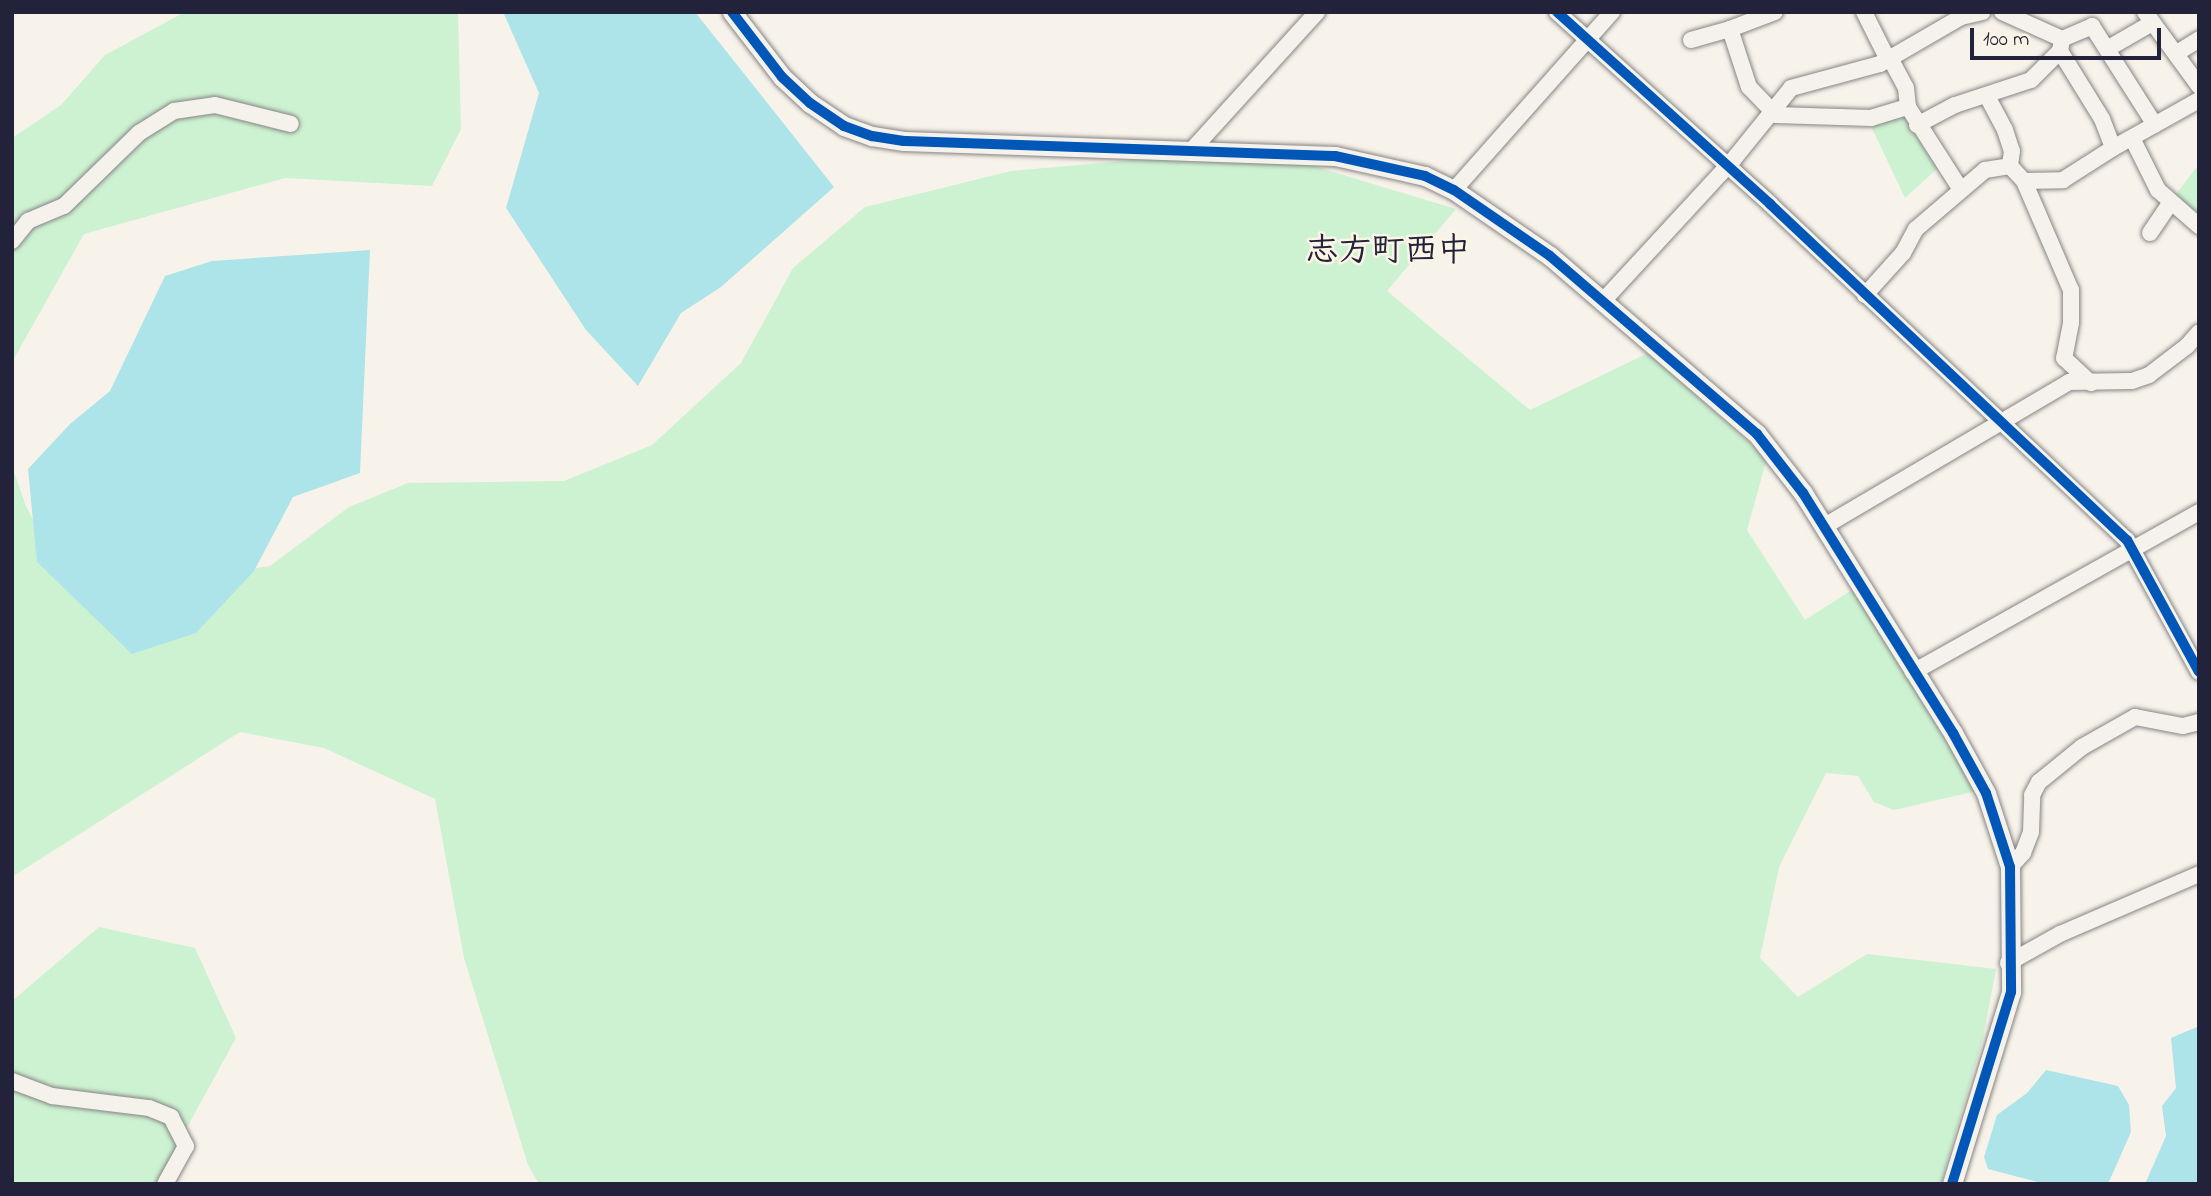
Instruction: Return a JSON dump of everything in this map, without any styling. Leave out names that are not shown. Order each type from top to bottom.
[{"type":"street","points":[[732,12],[782,77],[810,103],[844,126],[872,136],[904,141],[1335,156],[1425,177],[1454,190],[1550,256],[1756,433],[1804,493],[1986,793],[2010,867],[2008,963],[2011,992],[1952,1184]]},
{"type":"street","points":[[1191,151],[1317,12]]},
{"type":"street","points":[[1558,12],[1865,295],[2133,550],[2199,671]]},
{"type":"street","points":[[1454,190],[1612,12]]},
{"type":"street","points":[[1692,40],[1775,12]]},
{"type":"street","points":[[1864,12],[1906,88],[1908,107],[1917,125],[1961,190]]},
{"type":"street","points":[[1603,301],[1727,167],[1770,110],[1791,88],[1889,59],[1961,17],[1982,12]]},
{"type":"street","points":[[2002,12],[2061,45],[2102,119],[2113,148]]},
{"type":"street","points":[[2107,50],[2149,17],[2199,86]]},
{"type":"street","points":[[1917,125],[1955,105],[2040,76],[2061,45],[2092,26],[2155,125]]},
{"type":"street","points":[[1730,29],[1749,87],[1776,115],[1871,118],[1908,107]]},
{"type":"street","points":[[2176,53],[2199,39]]},
{"type":"street","points":[[1987,96],[2006,130],[2012,151],[2010,166]]},
{"type":"street","points":[[2024,181],[2063,180],[2113,148],[2133,140],[2199,100]]},
{"type":"street","points":[[12,241],[27,221],[64,206],[131,139],[174,111],[215,105],[291,124]]},
{"type":"street","points":[[2133,140],[2169,203],[2199,226]]},
{"type":"street","points":[[1865,295],[1903,253],[1916,229],[1985,170],[2010,166]]},
{"type":"street","points":[[2010,166],[2024,181],[2071,290],[2072,315],[2064,358],[2091,383]]},
{"type":"street","points":[[2150,233],[2169,203]]},
{"type":"street","points":[[1823,527],[2069,382],[2132,381],[2149,375],[2188,346],[2199,332]]},
{"type":"street","points":[[1913,672],[2199,512]]},
{"type":"street","points":[[2010,867],[2023,853],[2031,832],[2032,795],[2039,782],[2081,747],[2135,717],[2183,726],[2199,722]]},
{"type":"street","points":[[2008,963],[2060,934],[2199,874]]},
{"type":"street","points":[[12,1082],[52,1096],[149,1108],[171,1117],[186,1146],[165,1184]]},
{"type":"green space","points":[[185,12],[458,12],[461,129],[432,186],[285,178],[84,234],[12,362],[12,138],[61,105],[105,55]]},
{"type":"green space","points":[[1906,111],[1939,167],[1905,198],[1869,122]]},
{"type":"green space","points":[[1169,157],[1297,161],[1456,209],[1387,291],[1530,410],[1648,353],[1767,458],[1747,530],[1805,620],[1855,588],[1981,790],[1894,810],[1874,802],[1858,776],[1826,773],[1779,867],[1760,958],[1798,997],[1867,954],[1996,969],[1983,1038],[1941,1184],[539,1184],[528,1165],[464,958],[435,799],[324,748],[240,732],[12,877],[12,466],[26,506],[58,568],[165,583],[270,566],[349,507],[408,483],[564,481],[652,445],[741,363],[793,268],[865,207],[1011,171]]},
{"type":"green space","points":[[2199,164],[2199,220],[2171,201]]},
{"type":"green space","points":[[99,927],[195,948],[236,1038],[156,1184],[12,1184],[12,1001]]},
{"type":"water","points":[[503,12],[695,12],[834,187],[721,287],[681,313],[638,386],[586,330],[506,208],[539,93]]},
{"type":"water","points":[[370,250],[360,473],[293,497],[254,571],[196,633],[132,654],[37,562],[28,469],[70,424],[110,391],[165,276],[212,261]]},
{"type":"water","points":[[2199,1026],[2199,1184],[2145,1184],[2166,1136],[2162,1106],[2176,1088],[2171,1038]]},
{"type":"water","points":[[2046,1070],[2118,1086],[2129,1105],[2131,1132],[2108,1184],[2045,1184],[1988,1169],[1984,1157],[1997,1115],[2027,1093]]},
{"type":"cycle path","points":[[732,12],[782,77],[810,103],[844,126],[872,136],[904,141],[1335,156],[1425,176],[1454,190],[1550,256],[1757,434],[1803,493],[1953,733],[1986,793],[2010,867],[2011,992],[1952,1184]]},
{"type":"cycle path","points":[[1557,12],[1770,204],[2127,540],[2199,672]]},
{"type":"district","name":"志方町西中","points":[[1388,253]]}]
